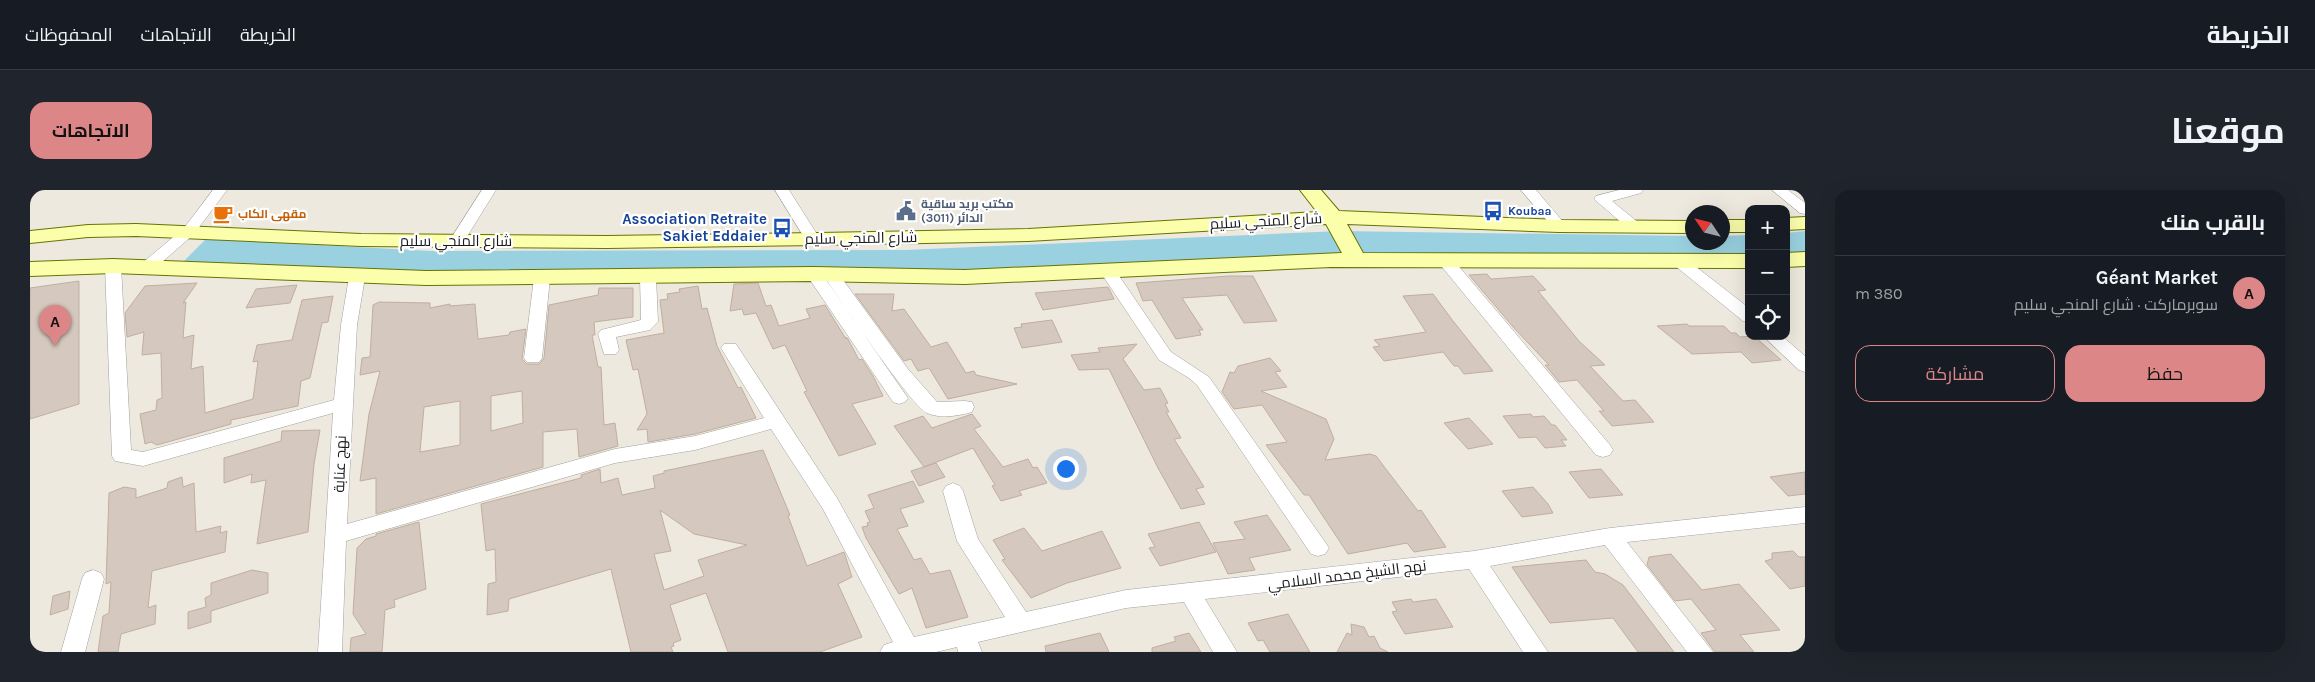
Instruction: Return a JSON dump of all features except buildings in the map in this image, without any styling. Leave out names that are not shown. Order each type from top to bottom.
[{"type":"main road","points":[[1310,190],[1335,222],[1354,257]]},
{"type":"main road","name":"شارع المنجي سليم","points":[[30,237],[88,232],[189,231],[362,240],[607,242],[1028,235],[1335,222],[1685,227]]},
{"type":"main road","points":[[1790,224],[1805,223]]},
{"type":"main road","points":[[1730,226],[1745,226]]},
{"type":"main road","points":[[30,269],[114,266],[357,277],[542,278],[823,275],[965,277],[1354,257],[1680,262],[1745,261]]},
{"type":"main road","points":[[1790,260],[1805,259]]},
{"type":"street","points":[[147,267],[189,231],[220,190]]},
{"type":"street","points":[[458,240],[489,190]]},
{"type":"street","points":[[782,190],[812,240]]},
{"type":"street","points":[[1528,190],[1559,226]]},
{"type":"street","points":[[1635,227],[1601,199],[1636,190]]},
{"type":"street","points":[[1779,190],[1805,210]]},
{"type":"street","points":[[1444,259],[1603,450]]},
{"type":"street","points":[[1680,262],[1745,314]]},
{"type":"street","points":[[114,266],[122,456],[143,460],[343,404]]},
{"type":"street","points":[[1107,270],[1165,356],[1174,364],[1193,372],[1204,381],[1318,548]]},
{"type":"street","points":[[823,275],[899,398]]},
{"type":"street","points":[[823,275],[931,408],[944,410],[965,407]]},
{"type":"street","name":"نهج عنابة","points":[[330,652],[343,404],[349,325],[357,277]]},
{"type":"street","points":[[610,350],[607,334],[644,326],[650,322],[648,277]]},
{"type":"street","points":[[533,358],[542,278]]},
{"type":"street","points":[[1776,340],[1805,366]]},
{"type":"street","points":[[730,348],[830,504],[900,650]]},
{"type":"street","points":[[337,535],[615,456],[695,443],[776,421]]},
{"type":"street","points":[[953,492],[968,541],[1022,623]]},
{"type":"street","name":"نهج الشيخ محمد السلامي","points":[[900,650],[967,644],[1022,623],[1126,599],[1190,594],[1474,560],[1610,536],[1805,515]]},
{"type":"street","points":[[1610,536],[1701,652]]},
{"type":"street","points":[[1474,560],[1536,652]]},
{"type":"street","points":[[72,652],[94,579]]},
{"type":"street","points":[[1190,594],[1225,652]]},
{"type":"water","points":[[1340,231],[1685,236],[1685,250],[1730,250],[1730,236],[1745,235],[1745,258],[1343,253],[974,271],[419,273],[183,262],[206,239],[432,251],[905,250]]},
{"type":"water","points":[[1805,231],[1805,254],[1790,256],[1790,233]]},
{"type":"place","name":"مكتب بريد ساقية الدائر (3011)","points":[[906,211]]},
{"type":"place","name":"Koubaa","points":[[1493,211]]},
{"type":"place","name":"مقهى الكاب","points":[[223,214]]},
{"type":"place","name":"Association Retraite Sakiet Eddaier","points":[[782,228]]},
{"type":"place","name":"Géant Market","points":[[55,346]]}]
